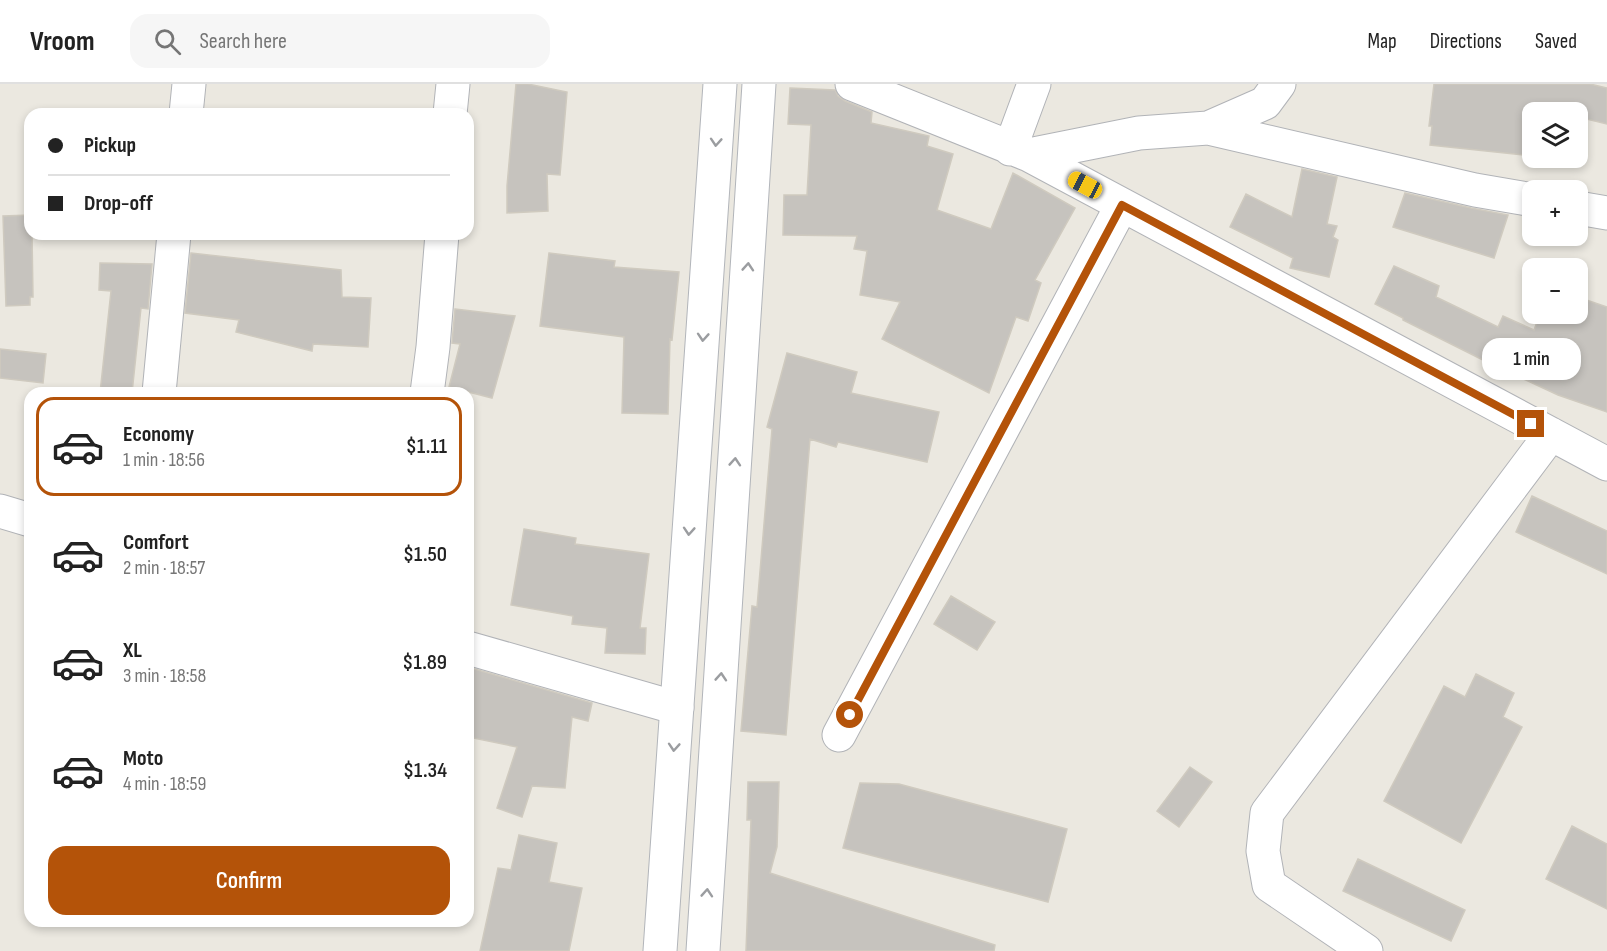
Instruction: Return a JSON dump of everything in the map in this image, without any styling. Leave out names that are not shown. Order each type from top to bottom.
[{"type":"street","points":[[187,108],[189,84]]},
{"type":"street","points":[[451,108],[453,84]]},
{"type":"street","points":[[660,951],[720,84]]},
{"type":"street","points":[[703,951],[759,84]]},
{"type":"street","points":[[852,84],[1020,152],[1607,464]]},
{"type":"street","points":[[1020,152],[1034,84]]},
{"type":"street","points":[[1208,128],[1265,103],[1279,84]]},
{"type":"street","points":[[1020,152],[1139,133],[1208,128],[1475,190],[1522,198]]},
{"type":"street","points":[[839,735],[1122,205]]},
{"type":"street","points":[[1588,210],[1607,213]]},
{"type":"street","points":[[160,387],[173,240]]},
{"type":"street","points":[[428,387],[441,240]]},
{"type":"street","points":[[1366,951],[1269,885],[1263,850],[1267,813],[1551,434]]},
{"type":"street","points":[[0,511],[24,518]]},
{"type":"street","points":[[474,650],[677,708]]},
{"type":"building","points":[[516,84],[528,84],[567,92],[560,175],[547,174],[548,211],[507,213],[507,186]]},
{"type":"building","points":[[1434,84],[1590,84],[1607,88],[1607,124],[1588,119],[1588,102],[1522,102],[1522,155],[1430,145],[1432,126],[1429,126]]},
{"type":"building","points":[[790,88],[835,90],[838,96],[845,101],[872,112],[871,123],[929,136],[927,146],[953,154],[937,210],[991,229],[1013,173],[1075,208],[1035,280],[1041,283],[1028,321],[1016,317],[989,393],[882,339],[900,302],[860,295],[867,251],[854,249],[857,236],[783,235],[784,195],[807,195],[811,125],[788,124]]},
{"type":"building","points":[[1302,169],[1337,177],[1327,224],[1337,226],[1333,237],[1338,240],[1329,277],[1290,268],[1293,258],[1230,227],[1246,194],[1292,217]]},
{"type":"building","points":[[1405,193],[1508,215],[1494,258],[1393,227]]},
{"type":"building","points":[[24,215],[24,240],[32,240],[33,297],[30,297],[30,305],[6,306],[3,216]]},
{"type":"building","points":[[191,253],[341,270],[342,297],[371,298],[368,347],[313,344],[312,351],[236,332],[239,320],[185,313]]},
{"type":"building","points":[[549,253],[615,261],[614,267],[679,272],[672,340],[670,339],[668,414],[622,413],[624,337],[540,326]]},
{"type":"building","points":[[100,263],[152,264],[148,309],[141,308],[133,387],[101,387],[111,291],[99,290]]},
{"type":"building","points":[[1394,266],[1439,286],[1436,297],[1498,327],[1503,316],[1534,330],[1536,324],[1588,324],[1588,300],[1607,307],[1607,412],[1558,395],[1483,360],[1375,304]]},
{"type":"building","points":[[455,309],[515,316],[492,398],[474,393],[474,387],[449,387],[460,344],[452,343]]},
{"type":"building","points":[[0,349],[46,354],[43,383],[0,378]]},
{"type":"building","points":[[787,353],[857,372],[851,393],[939,412],[927,462],[838,442],[836,447],[810,439],[786,735],[741,731],[752,606],[757,607],[772,429],[767,427]]},
{"type":"building","points":[[1532,496],[1607,531],[1607,574],[1516,532]]},
{"type":"building","points":[[524,529],[576,538],[575,544],[649,554],[640,628],[646,628],[645,654],[605,653],[607,628],[572,624],[573,616],[511,605]]},
{"type":"building","points":[[951,596],[995,622],[977,650],[934,624]]},
{"type":"building","points":[[474,669],[592,703],[588,721],[572,717],[565,788],[532,786],[522,817],[497,808],[517,747],[474,738]]},
{"type":"building","points":[[1476,674],[1514,693],[1503,717],[1522,727],[1461,843],[1384,801],[1444,686],[1465,697]]},
{"type":"building","points":[[1190,767],[1212,782],[1179,827],[1157,811]]},
{"type":"building","points":[[748,782],[779,782],[777,847],[770,873],[995,945],[994,951],[746,951],[751,820],[747,820]]},
{"type":"building","points":[[860,783],[899,784],[1067,829],[1048,902],[843,848]]},
{"type":"building","points":[[1572,826],[1607,844],[1607,909],[1546,879]]},
{"type":"building","points":[[519,835],[557,843],[549,882],[582,888],[569,951],[480,951],[498,868],[511,870]]},
{"type":"building","points":[[1358,859],[1465,910],[1451,941],[1343,891]]},
{"type":"route","points":[[850,715],[1122,205],[1531,424]]}]
